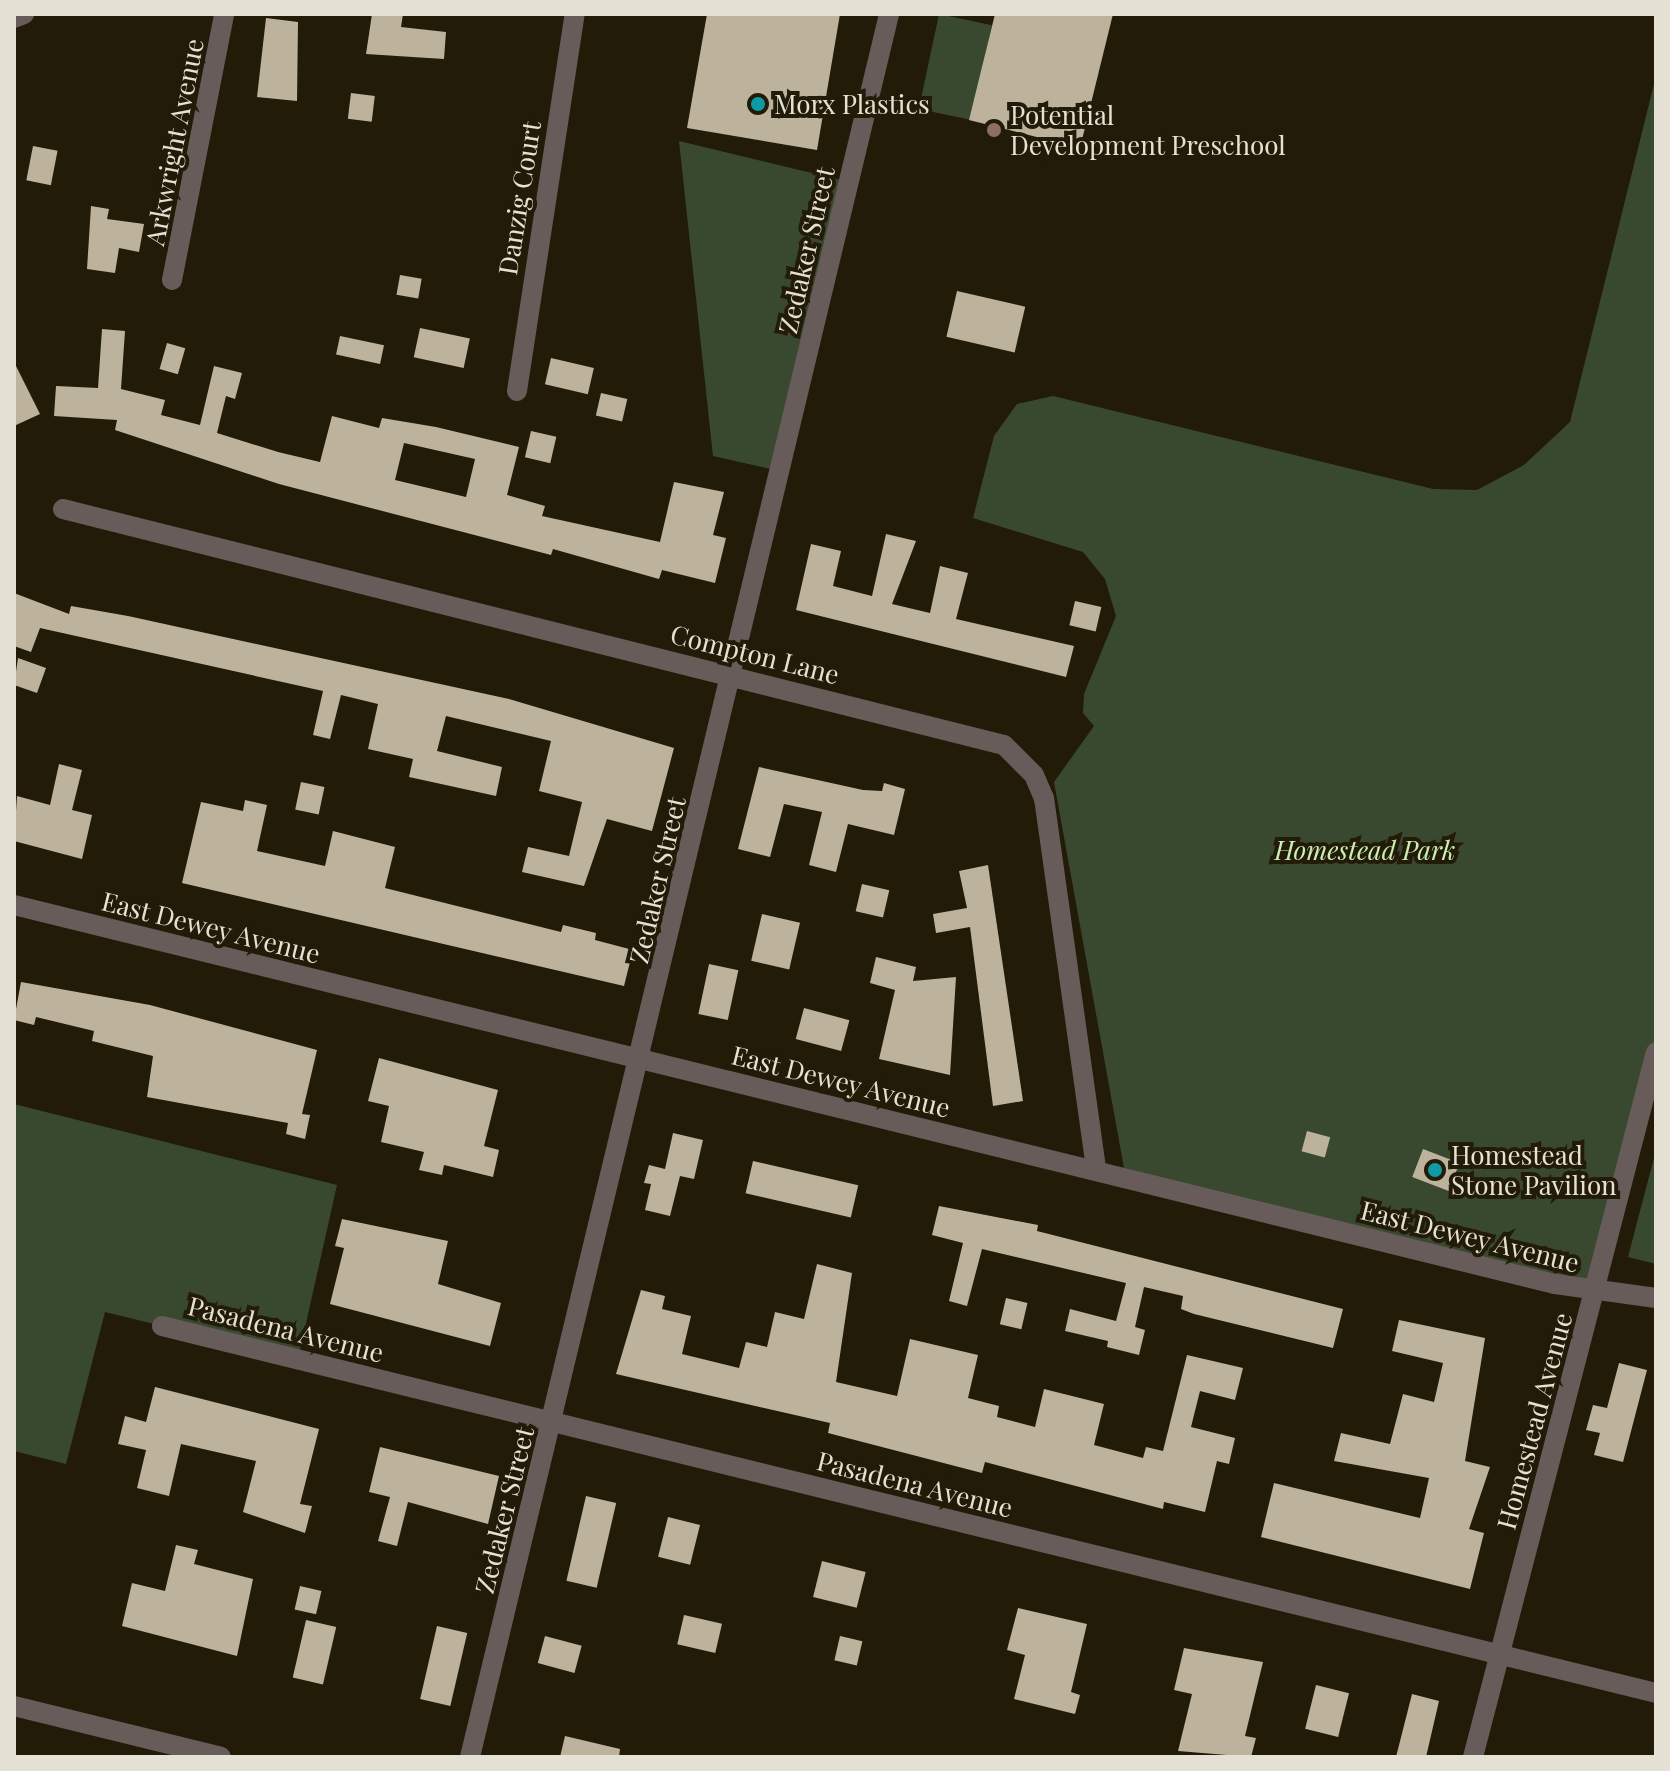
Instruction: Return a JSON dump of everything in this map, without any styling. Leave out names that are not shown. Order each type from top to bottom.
[{"type":"street","points":[[14,18],[24,14]]},
{"type":"street","name":"Arkwright Avenue","points":[[172,280],[224,14]]},
{"type":"street","name":"Danzig Court","points":[[517,391],[575,14]]},
{"type":"street","name":"Zedaker Street","points":[[470,1757],[641,1059],[889,14]]},
{"type":"street","name":"Compton Lane","points":[[63,509],[984,737],[1034,775],[1044,798],[1096,1170]]},
{"type":"street","name":"East Dewey Avenue","points":[[14,905],[1594,1293],[1656,1298]]},
{"type":"street","name":"Homestead Avenue","points":[[1473,1757],[1656,1052]]},
{"type":"street","name":"Pasadena Avenue","points":[[162,1326],[1656,1693]]},
{"type":"street","points":[[14,1706],[221,1757]]},
{"type":"green space","points":[[939,14],[992,25],[972,120],[919,109]]},
{"type":"green space","name":"Homestead Park","points":[[1656,76],[1656,1052],[1594,1293],[1124,1168],[1054,782],[1094,726],[1083,713],[1084,694],[1116,616],[1105,579],[1083,552],[973,518],[994,436],[1017,404],[1053,396],[1433,489],[1477,490],[1524,465],[1570,422]]},
{"type":"green space","points":[[679,141],[849,182],[780,471],[713,456]]},
{"type":"green space","points":[[14,1104],[337,1185],[298,1359],[105,1312],[66,1464],[14,1451]]},
{"type":"green space","points":[[1656,1150],[1656,1264],[1628,1257]]},
{"type":"building","points":[[372,14],[403,14],[401,27],[446,32],[444,59],[366,54]]},
{"type":"building","name":"Morx Plastics","points":[[707,14],[840,14],[817,150],[687,128]]},
{"type":"building","points":[[995,14],[1113,14],[1080,148],[969,120]]},
{"type":"building","points":[[266,18],[298,22],[297,101],[257,97]]},
{"type":"building","points":[[351,93],[375,96],[372,122],[348,119]]},
{"type":"building","points":[[33,146],[58,151],[51,185],[26,180]]},
{"type":"building","points":[[91,206],[109,209],[107,219],[144,224],[139,252],[119,248],[115,273],[87,269]]},
{"type":"building","points":[[400,275],[422,279],[418,299],[397,295]]},
{"type":"building","points":[[957,291],[1025,307],[1015,353],[946,337]]},
{"type":"building","points":[[420,328],[470,339],[464,368],[414,357]]},
{"type":"building","points":[[102,329],[125,331],[121,389],[165,400],[161,415],[200,425],[214,366],[242,373],[235,399],[226,396],[217,433],[278,452],[320,462],[332,416],[379,428],[382,418],[436,427],[519,447],[507,495],[545,506],[542,516],[660,542],[674,482],[724,492],[713,535],[726,538],[715,583],[662,570],[659,579],[553,549],[551,555],[279,484],[115,430],[117,420],[54,416],[56,386],[98,388]],"holes":[[[404,443],[475,459],[466,497],[395,480]]]},
{"type":"building","points":[[340,336],[384,345],[380,364],[336,355]]},
{"type":"building","points":[[167,343],[185,348],[178,374],[160,369]]},
{"type":"building","points":[[551,358],[594,368],[588,394],[545,384]]},
{"type":"building","points":[[14,362],[40,414],[14,426]]},
{"type":"building","points":[[601,393],[627,399],[622,421],[596,415]]},
{"type":"building","points":[[531,431],[556,437],[550,463],[525,457]]},
{"type":"building","points":[[886,534],[916,541],[892,604],[930,613],[940,566],[968,573],[956,619],[1074,646],[1066,677],[796,610],[811,544],[841,551],[833,586],[872,596]]},
{"type":"building","points":[[14,593],[69,614],[71,606],[128,616],[509,699],[674,748],[652,831],[607,819],[584,886],[522,872],[528,847],[569,856],[582,802],[539,791],[551,741],[446,716],[437,751],[502,767],[496,796],[409,777],[413,759],[368,749],[378,704],[341,695],[330,739],[313,735],[323,691],[40,628],[31,652],[14,646]]},
{"type":"building","points":[[1075,601],[1101,607],[1096,631],[1069,625]]},
{"type":"building","points":[[18,658],[46,668],[37,693],[14,685]]},
{"type":"building","points":[[59,764],[82,770],[72,810],[92,815],[82,859],[14,841],[17,796],[50,805]]},
{"type":"building","points":[[759,767],[863,790],[882,791],[884,783],[905,789],[894,835],[848,824],[836,872],[809,865],[822,812],[784,804],[770,857],[738,849]]},
{"type":"building","points":[[301,782],[324,787],[319,814],[295,809]]},
{"type":"building","points":[[245,800],[267,805],[257,851],[325,866],[333,831],[395,847],[385,888],[561,932],[563,925],[596,933],[595,940],[633,950],[624,986],[182,883],[201,802],[243,811]]},
{"type":"building","points":[[988,865],[1023,1101],[993,1106],[970,927],[936,933],[933,914],[967,908],[959,871]]},
{"type":"building","points":[[862,884],[889,890],[883,918],[856,911]]},
{"type":"building","points":[[762,914],[800,923],[789,970],[751,961]]},
{"type":"building","points":[[876,957],[916,967],[913,981],[956,977],[950,1075],[879,1059],[895,990],[870,983]]},
{"type":"building","points":[[709,964],[738,970],[728,1020],[698,1014]]},
{"type":"building","points":[[21,982],[150,1005],[317,1050],[302,1114],[310,1115],[305,1139],[286,1134],[288,1123],[147,1097],[153,1056],[92,1041],[94,1031],[36,1017],[34,1025],[14,1020]]},
{"type":"building","points":[[804,1008],[849,1020],[841,1051],[796,1039]]},
{"type":"building","points":[[379,1058],[498,1090],[484,1146],[499,1150],[493,1177],[444,1165],[442,1175],[419,1170],[424,1152],[381,1142],[389,1106],[368,1101]]},
{"type":"building","points":[[1307,1131],[1330,1137],[1325,1157],[1302,1151]]},
{"type":"building","points":[[673,1133],[703,1140],[694,1179],[680,1176],[670,1216],[645,1210],[651,1184],[644,1183],[649,1165],[665,1169]]},
{"type":"building","name":"Homestead Stone Pavilion","points":[[1423,1149],[1459,1163],[1449,1191],[1412,1177]]},
{"type":"building","points":[[753,1161],[858,1185],[851,1217],[746,1193]]},
{"type":"building","points":[[939,1206],[1038,1225],[1037,1231],[1343,1309],[1333,1348],[1194,1314],[1181,1309],[1183,1296],[1144,1287],[1135,1327],[1145,1330],[1139,1355],[1107,1347],[1108,1341],[1065,1331],[1070,1309],[1116,1321],[1126,1283],[982,1249],[967,1306],[949,1301],[963,1243],[932,1235]]},
{"type":"building","points":[[342,1219],[448,1241],[438,1284],[501,1303],[490,1346],[330,1304],[344,1248],[335,1246]]},
{"type":"building","points":[[817,1264],[852,1273],[836,1382],[897,1396],[910,1339],[978,1355],[968,1398],[999,1406],[997,1417],[1035,1427],[1044,1389],[1104,1404],[1094,1445],[1143,1458],[1146,1447],[1163,1451],[1187,1355],[1243,1368],[1235,1400],[1200,1391],[1191,1427],[1235,1438],[1229,1464],[1217,1461],[1205,1512],[1164,1502],[1163,1509],[985,1462],[982,1473],[828,1433],[830,1423],[616,1374],[641,1290],[665,1296],[662,1309],[691,1316],[682,1354],[739,1368],[746,1342],[767,1347],[775,1312],[804,1319]]},
{"type":"building","points":[[1006,1298],[1027,1303],[1021,1329],[1000,1324]]},
{"type":"building","points":[[1399,1320],[1485,1338],[1465,1461],[1490,1467],[1469,1529],[1484,1533],[1470,1589],[1261,1537],[1274,1483],[1420,1518],[1429,1478],[1334,1461],[1341,1433],[1390,1444],[1403,1394],[1434,1402],[1443,1363],[1392,1351]]},
{"type":"building","points":[[1619,1363],[1647,1370],[1623,1462],[1594,1455],[1600,1433],[1586,1430],[1593,1405],[1607,1408]]},
{"type":"building","points":[[155,1387],[319,1429],[300,1504],[312,1506],[305,1533],[243,1512],[256,1461],[181,1444],[169,1496],[137,1488],[146,1450],[118,1444],[125,1416],[146,1422]]},
{"type":"building","points":[[380,1447],[499,1476],[488,1524],[408,1502],[397,1546],[378,1541],[390,1497],[369,1492]]},
{"type":"building","points":[[586,1496],[616,1503],[597,1588],[566,1581]]},
{"type":"building","points":[[668,1517],[700,1525],[690,1565],[658,1557]]},
{"type":"building","points":[[176,1545],[198,1550],[194,1564],[253,1579],[237,1656],[122,1626],[132,1583],[165,1591]]},
{"type":"building","points":[[822,1561],[866,1572],[857,1608],[813,1597]]},
{"type":"building","points":[[300,1586],[321,1591],[316,1614],[295,1609]]},
{"type":"building","points":[[1018,1608],[1087,1624],[1071,1692],[1080,1695],[1075,1714],[1014,1699],[1025,1655],[1007,1650]]},
{"type":"building","points":[[684,1615],[722,1624],[715,1653],[677,1644]]},
{"type":"building","points":[[306,1620],[336,1627],[323,1684],[293,1677]]},
{"type":"building","points":[[437,1626],[467,1633],[450,1706],[420,1699]]},
{"type":"building","points":[[545,1636],[582,1646],[574,1673],[538,1663]]},
{"type":"building","points":[[840,1636],[862,1641],[857,1666],[834,1660]]},
{"type":"building","points":[[1184,1648],[1263,1662],[1245,1736],[1256,1738],[1251,1757],[1178,1751],[1192,1694],[1174,1690]]},
{"type":"building","points":[[1316,1685],[1349,1693],[1338,1737],[1305,1729]]},
{"type":"building","points":[[1412,1694],[1439,1701],[1426,1757],[1396,1757]]},
{"type":"building","points":[[565,1736],[620,1749],[619,1757],[560,1757]]},
{"type":"place","name":"Morx Plastics","points":[[758,104]]},
{"type":"place","name":"Potential Development Preschool","points":[[994,130]]},
{"type":"place","name":"Homestead Stone Pavilion","points":[[1435,1170]]}]
